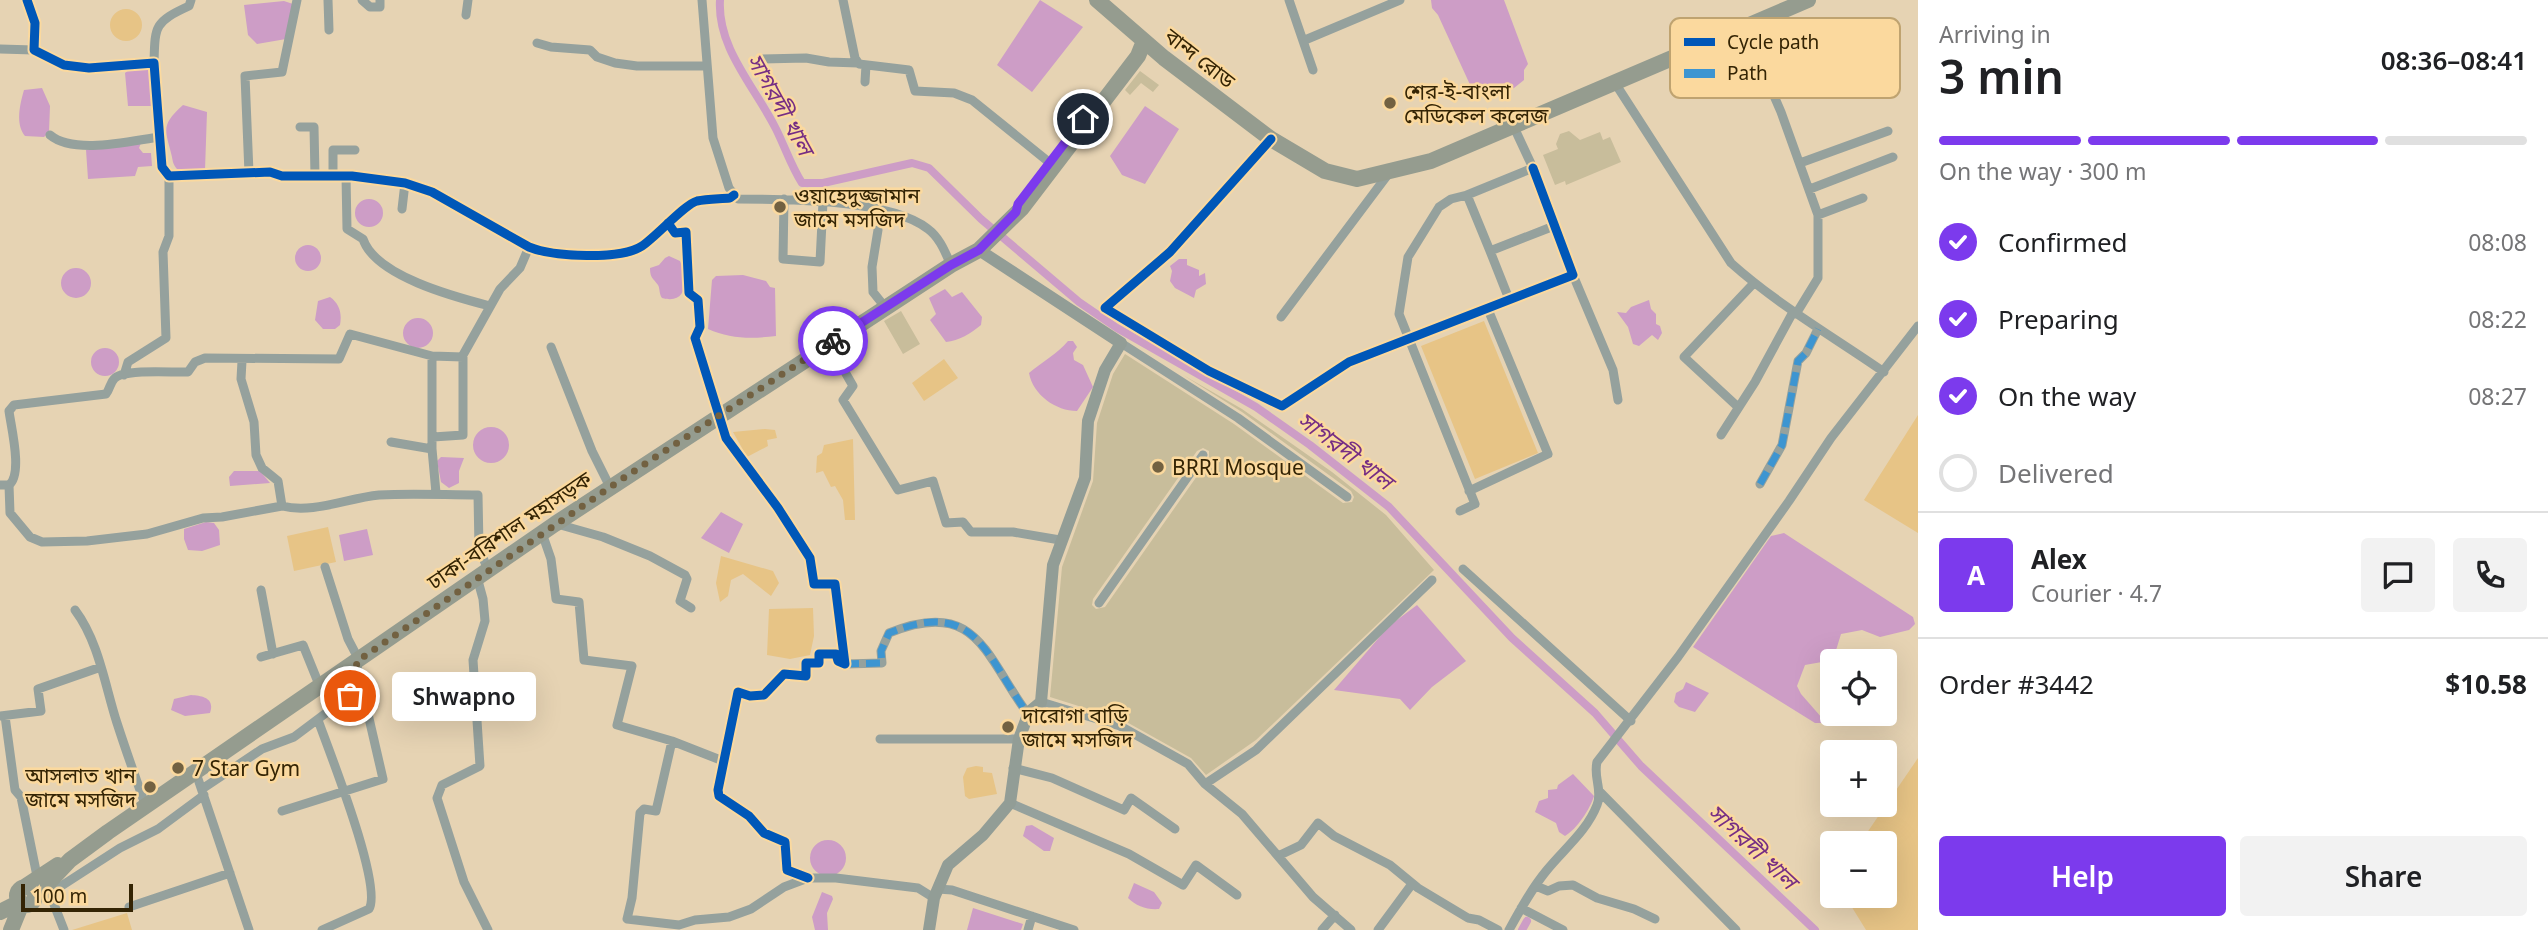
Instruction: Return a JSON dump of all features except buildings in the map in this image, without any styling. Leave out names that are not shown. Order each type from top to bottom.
[{"type":"highway","points":[[1097,0],[1144,41]]},
{"type":"highway","name":"বান্দ রোড","points":[[1749,18],[1789,0]]},
{"type":"highway","name":"বান্দ রোড","points":[[1765,18],[1808,0]]},
{"type":"highway","points":[[1016,212],[1018,204],[1144,41]]},
{"type":"highway","points":[[994,235],[1022,208],[1138,56],[1144,41]]},
{"type":"highway","name":"বান্দ রোড","points":[[1144,41],[1275,135],[1342,170],[1365,170],[1402,163],[1513,124],[1670,59]]},
{"type":"highway","name":"বান্দ রোড","points":[[1144,41],[1271,139],[1325,171],[1357,179],[1431,161],[1670,53]]},
{"type":"highway","name":"ঢাকা-বরিশাল মহাসড়ক","points":[[31,893],[70,860],[146,807],[201,786],[320,687],[548,528],[994,235]]},
{"type":"highway","points":[[0,906],[31,893]]},
{"type":"highway","points":[[0,912],[31,893]]},
{"type":"highway","points":[[11,930],[31,893]]},
{"type":"highway","points":[[19,930],[31,893]]},
{"type":"street","points":[[27,0],[34,23],[34,50]]},
{"type":"street","points":[[124,375],[128,362],[166,338],[163,252],[169,236],[169,176],[162,167],[159,137],[154,63],[155,34],[162,20],[189,6],[191,0]]},
{"type":"street","points":[[249,173],[245,76],[282,72],[297,0]]},
{"type":"street","points":[[328,0],[329,30]]},
{"type":"street","points":[[362,0],[370,7],[380,8],[380,0]]},
{"type":"street","points":[[466,15],[468,0]]},
{"type":"street","points":[[702,0],[713,138],[729,188],[734,195],[738,199],[785,199],[875,209],[916,222],[936,236],[951,265]]},
{"type":"street","points":[[843,0],[855,58],[862,64],[865,82]]},
{"type":"street","points":[[1289,0],[1305,40],[1313,70]]},
{"type":"street","points":[[1305,40],[1400,0]]},
{"type":"street","points":[[537,43],[551,47],[590,50],[597,57],[637,66],[707,66]]},
{"type":"street","points":[[0,49],[34,50],[64,65],[89,68],[154,63]]},
{"type":"street","points":[[761,60],[806,58],[909,70],[915,91],[954,93],[972,100],[1050,163]]},
{"type":"street","points":[[1615,83],[1629,109],[1731,263],[1753,284],[1795,314],[1884,372]]},
{"type":"street","points":[[1721,435],[1818,278],[1818,215],[1773,98]]},
{"type":"street","points":[[1513,124],[1613,370],[1618,401]]},
{"type":"street","points":[[300,127],[314,127],[315,176]]},
{"type":"street","points":[[1800,163],[1888,131]]},
{"type":"street","points":[[50,135],[57,141],[79,146],[159,137]]},
{"type":"street","points":[[1271,139],[1170,252],[1105,308],[1209,371],[1282,406],[1349,362],[1573,275]]},
{"type":"street","points":[[333,176],[333,150],[355,149]]},
{"type":"street","points":[[1810,189],[1893,157]]},
{"type":"street","points":[[1460,511],[1475,504],[1399,314],[1408,257],[1439,207],[1451,199],[1533,168]]},
{"type":"street","points":[[169,176],[249,173],[346,176],[405,183],[432,192],[542,253],[573,255],[628,253],[642,246],[694,201],[730,198],[734,195]]},
{"type":"street","points":[[1281,317],[1389,173]]},
{"type":"street","points":[[346,176],[347,229],[363,239],[367,250],[390,269],[426,286],[491,306]]},
{"type":"street","points":[[402,209],[405,183]]},
{"type":"street","points":[[1467,195],[1509,299]]},
{"type":"street","points":[[1818,215],[1863,198]]},
{"type":"street","points":[[785,199],[783,259],[801,262],[820,262],[823,202]]},
{"type":"street","points":[[668,223],[675,233],[685,232],[689,293],[698,300],[700,327],[695,338],[726,438],[778,508],[810,558],[814,584],[835,584],[845,664]]},
{"type":"street","points":[[1490,251],[1554,226]]},
{"type":"street","points":[[878,230],[873,292],[885,307]]},
{"type":"street","points":[[994,235],[1121,343],[1228,411],[1348,497]]},
{"type":"street","points":[[433,437],[463,435],[463,357],[500,289],[520,268],[529,247]]},
{"type":"street","points":[[1738,407],[1684,357],[1753,284]]},
{"type":"street","points":[[1469,491],[1548,454],[1487,307]]},
{"type":"street","points":[[1508,930],[1536,886],[1579,835],[1598,803],[1599,790],[1594,772],[1597,762],[1629,724],[1781,512],[1804,474],[1918,326]]},
{"type":"street","points":[[1760,484],[1782,445],[1798,361],[1806,353],[1818,329]]},
{"type":"street","points":[[463,357],[432,356],[350,334],[339,359],[242,361],[205,358],[195,362],[192,370],[188,372],[124,375],[114,379],[106,394],[10,408],[15,442],[15,477],[4,485],[10,513],[30,537],[42,542],[87,541],[147,534],[203,518],[282,506],[295,509],[376,496],[436,493],[478,495],[485,621],[472,668],[480,766],[442,785],[437,798],[464,882],[488,930]]},
{"type":"street","points":[[929,930],[936,894],[948,865],[983,835],[1010,803],[1019,739],[1028,714],[1041,702],[1053,565],[1085,478],[1088,421],[1105,370],[1121,343]]},
{"type":"street","points":[[829,344],[853,386],[843,400],[898,490],[933,481],[946,523],[963,522],[971,532],[1013,532],[1060,540]]},
{"type":"street","points":[[551,347],[592,452],[610,487]]},
{"type":"street","points":[[432,356],[432,449],[436,493]]},
{"type":"street","points":[[242,361],[241,379],[254,422],[256,455],[262,468],[278,481],[282,506]]},
{"type":"street","points":[[391,442],[432,449]]},
{"type":"street","points":[[1099,603],[1203,455]]},
{"type":"street","points":[[691,608],[680,601],[687,579],[685,575],[650,556],[615,542],[548,528],[555,599],[577,601],[579,604],[584,660],[632,666],[617,725],[672,741],[723,761]]},
{"type":"street","points":[[282,811],[383,779],[357,661],[326,567]]},
{"type":"street","points":[[1463,569],[1629,724]]},
{"type":"street","points":[[1205,784],[1256,750],[1432,580]]},
{"type":"street","points":[[261,590],[273,654]]},
{"type":"street","points":[[75,610],[82,619],[101,667],[146,807]]},
{"type":"street","points":[[808,878],[787,870],[785,842],[764,833],[749,816],[719,796],[723,761],[738,692],[750,696],[764,695],[784,674],[806,676],[806,663],[819,663],[819,654],[836,654],[838,660],[845,664],[882,663],[881,651],[890,633],[909,625],[949,622],[961,625],[987,650],[1005,682],[1028,714]]},
{"type":"street","points":[[261,657],[303,645],[320,687]]},
{"type":"street","points":[[64,930],[31,893],[21,797],[15,790],[3,716],[41,711],[37,691],[39,688],[101,667]]},
{"type":"street","points":[[31,893],[158,829],[201,786],[262,749],[294,737],[362,686]]},
{"type":"street","points":[[1041,702],[1120,726],[1188,764],[1205,784],[1242,814],[1312,897],[1351,930]]},
{"type":"street","points":[[318,720],[363,848],[372,894],[372,905],[369,909],[322,929]]},
{"type":"street","points":[[880,739],[1019,739]]},
{"type":"street","points":[[672,741],[656,811],[644,809],[640,813],[632,898],[627,919],[679,925],[695,920],[729,917],[751,909],[784,887],[808,878],[836,878],[918,888],[936,894],[952,890],[1074,930]]},
{"type":"street","points":[[1013,768],[1052,778],[1124,810],[1131,798],[1175,829]]},
{"type":"street","points":[[201,786],[249,930]]},
{"type":"street","points":[[1599,790],[1736,930]]},
{"type":"street","points":[[1010,803],[1129,854],[1183,885],[1196,865],[1237,895]]},
{"type":"street","points":[[1278,856],[1301,845],[1318,823],[1334,836],[1390,865],[1412,884],[1468,918],[1479,920],[1498,930]]},
{"type":"street","points":[[128,907],[230,873]]},
{"type":"street","points":[[1378,930],[1412,884]]},
{"type":"street","points":[[1536,886],[1548,891],[1564,885],[1573,885],[1597,898],[1634,909],[1654,919]]},
{"type":"street","points":[[1521,908],[1563,930]]},
{"type":"street","points":[[1322,930],[1335,915]]},
{"type":"street","points":[[1028,930],[1032,916]]},
{"type":"shaded area","points":[[1040,0],[1083,27],[1032,92],[997,65]]},
{"type":"shaded area","points":[[1431,0],[1504,0],[1528,64],[1524,70],[1524,80],[1514,88],[1487,96],[1478,88],[1472,89],[1438,15],[1432,8]]},
{"type":"shaded area","points":[[284,1],[293,4],[286,39],[257,44],[248,35],[244,5]]},
{"type":"shaded area","points":[[126,9],[137,14],[142,25],[137,36],[126,41],[115,36],[110,25],[115,14]]},
{"type":"shaded area","points":[[143,68],[151,71],[154,106],[128,106],[125,73],[130,69]]},
{"type":"shaded area","points":[[42,88],[50,106],[49,132],[44,137],[25,136],[19,120],[24,90]]},
{"type":"shaded area","points":[[183,105],[207,112],[203,171],[177,169],[173,161],[167,128],[171,118]]},
{"type":"shaded area","points":[[1145,106],[1179,129],[1145,184],[1122,175],[1110,156]]},
{"type":"shaded area","points":[[141,143],[139,148],[143,153],[151,153],[152,166],[138,167],[135,176],[88,179],[86,150]]},
{"type":"shaded area","points":[[369,199],[379,203],[383,213],[379,223],[369,227],[359,223],[355,213],[359,203]]},
{"type":"shaded area","points":[[308,245],[317,249],[321,258],[317,267],[308,271],[299,267],[295,258],[299,249]]},
{"type":"shaded area","points":[[669,256],[680,261],[685,282],[681,294],[671,299],[662,298],[650,268],[659,265]]},
{"type":"shaded area","points":[[1179,259],[1187,259],[1187,265],[1199,270],[1199,276],[1205,273],[1206,284],[1196,290],[1194,298],[1175,288],[1170,281],[1170,266]]},
{"type":"shaded area","points":[[76,268],[87,272],[91,283],[87,294],[76,298],[65,294],[61,283],[65,272]]},
{"type":"shaded area","points":[[743,275],[766,281],[770,287],[775,288],[776,336],[741,337],[708,329],[712,280],[716,276]]},
{"type":"shaded area","points":[[945,289],[952,297],[962,292],[982,317],[981,325],[973,331],[946,342],[930,320],[936,314],[929,298]]},
{"type":"shaded area","points":[[330,297],[340,310],[340,325],[335,329],[323,329],[315,320],[318,301]]},
{"type":"shaded area","points":[[1649,300],[1651,309],[1656,314],[1656,324],[1660,326],[1662,333],[1658,340],[1652,335],[1639,346],[1633,344],[1628,327],[1617,312],[1626,313],[1631,307]]},
{"type":"shaded area","points":[[418,318],[424,319],[432,327],[432,339],[424,347],[418,348],[412,347],[404,339],[403,333],[404,327],[412,319]]},
{"type":"shaded area","points":[[1484,321],[1538,453],[1475,479],[1421,346]]},
{"type":"shaded area","points":[[1068,341],[1073,341],[1077,347],[1073,353],[1074,360],[1083,365],[1093,387],[1077,411],[1054,405],[1040,395],[1029,373]]},
{"type":"shaded area","points":[[105,348],[115,352],[119,362],[115,372],[105,376],[95,372],[91,362],[95,352]]},
{"type":"shaded area","points":[[944,359],[958,378],[924,401],[912,383]]},
{"type":"shaded area","points":[[1918,415],[1918,533],[1864,500]]},
{"type":"shaded area","points":[[491,427],[504,432],[509,445],[504,458],[491,463],[478,458],[473,445],[478,432]]},
{"type":"shaded area","points":[[775,430],[777,438],[767,440],[768,446],[747,457],[733,432]]},
{"type":"shaded area","points":[[853,439],[855,520],[845,520],[843,500],[835,486],[831,487],[823,471],[816,473],[817,456],[822,453],[824,445]]},
{"type":"shaded area","points":[[441,457],[464,458],[459,471],[459,483],[449,488],[441,482],[437,461]]},
{"type":"shaded area","points":[[234,471],[260,471],[270,483],[230,486],[229,477]]},
{"type":"shaded area","points":[[721,512],[743,524],[729,553],[701,538]]},
{"type":"shaded area","points":[[206,522],[214,523],[219,530],[220,545],[202,551],[188,550],[184,529]]},
{"type":"shaded area","points":[[328,527],[336,562],[294,571],[287,536]]},
{"type":"shaded area","points":[[367,529],[373,555],[344,561],[339,535]]},
{"type":"shaded area","points":[[1784,533],[1913,617],[1915,624],[1909,630],[1880,637],[1862,630],[1841,634],[1836,649],[1820,649],[1820,662],[1805,665],[1797,686],[1820,716],[1820,723],[1815,723],[1693,647],[1771,536]]},
{"type":"shaded area","points":[[721,556],[773,571],[779,583],[771,596],[743,574],[731,580],[728,596],[720,602],[716,583]]},
{"type":"shaded area","points":[[1417,605],[1466,661],[1432,687],[1410,710],[1400,699],[1334,690],[1389,626]]},
{"type":"shaded area","points":[[813,608],[814,636],[810,655],[790,659],[767,655],[769,609]]},
{"type":"shaded area","points":[[1686,682],[1709,693],[1695,712],[1679,707],[1674,702],[1676,693],[1683,689]]},
{"type":"shaded area","points":[[191,695],[204,697],[209,701],[210,713],[185,716],[171,710],[174,699]]},
{"type":"shaded area","points":[[1918,758],[1918,930],[1866,930],[1852,908],[1897,908],[1897,831],[1868,831],[1878,817],[1897,817],[1897,789]]},
{"type":"shaded area","points":[[983,767],[983,772],[992,773],[997,794],[969,799],[965,796],[963,777],[967,768]]},
{"type":"shaded area","points":[[1573,774],[1594,796],[1582,818],[1565,836],[1559,832],[1556,823],[1535,812],[1539,801],[1548,798],[1548,790],[1557,789],[1558,785]]},
{"type":"shaded area","points":[[1032,825],[1054,838],[1050,851],[1044,851],[1023,836],[1026,826]]},
{"type":"shaded area","points":[[828,840],[841,845],[846,858],[841,871],[828,876],[815,871],[810,858],[815,845]]},
{"type":"shaded area","points":[[1134,883],[1154,892],[1162,903],[1159,909],[1142,907],[1128,898]]},
{"type":"shaded area","points":[[822,892],[833,899],[827,913],[828,930],[815,930],[812,917]]},
{"type":"shaded area","points":[[973,908],[1023,924],[1021,930],[967,930]]},
{"type":"shaded area","points":[[127,913],[132,930],[72,930]]},
{"type":"waterway","name":"সাগরদী খাল","points":[[720,0],[721,18],[731,51],[776,129],[802,183],[823,183],[912,163],[929,168],[981,219],[1079,302],[1117,328],[1256,407],[1310,445],[1389,507],[1512,638],[1595,713],[1641,766],[1815,930]]},
{"type":"waterway","points":[[1522,930],[1527,921]]},
{"type":"marked path","points":[[1760,484],[1782,445],[1798,361],[1806,353],[1818,329]]},
{"type":"marked path","points":[[845,664],[882,663],[881,651],[889,633],[918,624],[942,622],[960,628],[975,638],[1028,714]]},
{"type":"cycle path","points":[[27,0],[35,23],[34,50],[64,65],[89,68],[154,63],[162,167],[169,176],[270,172],[282,176],[352,176],[405,183],[432,192],[529,247],[587,256],[619,253],[642,246],[692,203],[730,198],[734,195]]},
{"type":"cycle path","points":[[1271,139],[1170,252],[1105,308],[1209,371],[1282,406],[1349,362],[1573,275],[1533,168]]},
{"type":"cycle path","points":[[668,223],[675,233],[686,232],[689,293],[698,300],[700,327],[695,338],[726,438],[778,508],[810,558],[814,584],[835,584],[845,664],[838,661],[836,654],[819,654],[819,663],[806,663],[806,676],[784,674],[764,695],[750,696],[738,692],[718,790],[719,796],[749,816],[764,833],[785,842],[787,870],[808,878]]},
{"type":"way so far","points":[[350,696],[362,686],[356,662],[622,479],[833,341]]},
{"type":"place","name":"শের-ই-বাংলা মেডিকেল কলেজ","points":[[1390,103]]},
{"type":"place","name":"ওয়াহেদুজ্জামান জামে মসজিদ","points":[[780,207]]},
{"type":"place","name":"BRRI Mosque","points":[[1158,467]]},
{"type":"place","name":"Shwapno","points":[[350,696]]},
{"type":"place","name":"দারোগা বাড়ি জামে মসজিদ","points":[[1008,727]]},
{"type":"place","name":"7 Star Gym","points":[[178,768]]},
{"type":"place","name":"আসলাত খান জামে মসজিদ","points":[[150,787]]},
{"type":"route","points":[[833,341],[979,250],[1016,212],[1018,204],[1083,119]]}]
